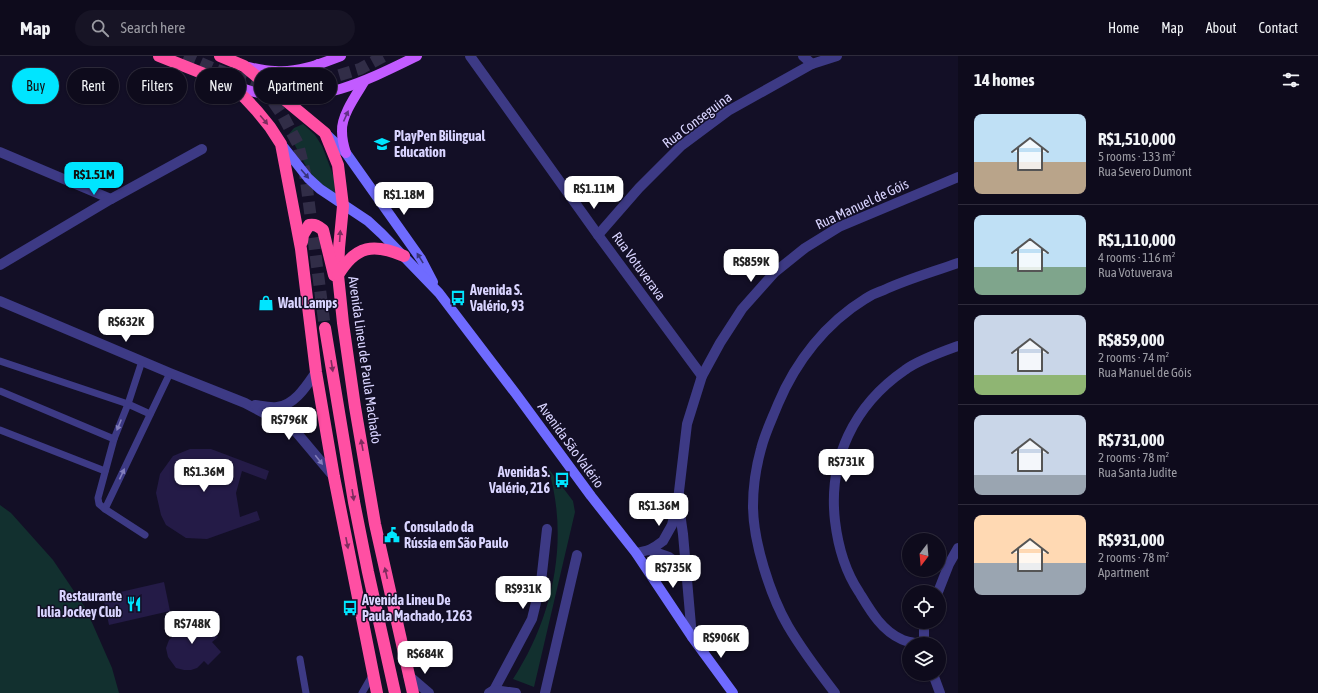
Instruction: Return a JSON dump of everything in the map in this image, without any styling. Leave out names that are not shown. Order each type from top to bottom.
[{"type":"highway","points":[[159,56],[195,70]]},
{"type":"highway","name":"Avenida Lineu de Paula Machado","points":[[220,56],[244,66],[254,74]]},
{"type":"highway","points":[[246,99],[270,127],[280,144],[301,249],[316,372],[334,477],[377,693]]},
{"type":"highway","name":"Avenida Lineu de Paula Machado","points":[[290,104],[325,134],[338,165],[343,206],[338,275],[355,407],[375,524],[413,693]]},
{"type":"highway","points":[[301,249],[306,228],[313,224],[319,226],[323,230],[326,239],[333,272],[339,287]]},
{"type":"highway","points":[[338,275],[349,260],[366,249],[382,248],[404,256]]},
{"type":"highway","points":[[325,328],[362,541],[395,693]]},
{"type":"main road","points":[[244,66],[275,72],[298,70],[341,56]]},
{"type":"main road","points":[[337,90],[364,82],[417,56]]},
{"type":"main road","points":[[316,68],[318,64]]},
{"type":"main road","points":[[346,154],[342,124],[364,82]]},
{"type":"main road","name":"Avenida São Valério","points":[[325,134],[346,154],[421,259],[439,292]]},
{"type":"main road","name":"Avenida São Valério","points":[[280,144],[308,178],[343,206],[368,221],[439,292],[591,496],[636,553],[692,637],[733,693]]},
{"type":"street","name":"Rua Votuverava","points":[[470,56],[598,235],[702,376]]},
{"type":"street","points":[[803,56],[812,64]]},
{"type":"street","name":"Rua Conseguina","points":[[598,235],[639,188],[681,146],[728,110],[812,64],[837,56]]},
{"type":"street","points":[[0,265],[111,199],[202,149]]},
{"type":"street","points":[[0,152],[111,199]]},
{"type":"street","name":"Rua Manuel de Góis","points":[[636,553],[649,550],[663,541],[672,525],[678,500],[687,424],[702,376],[720,343],[742,309],[775,272],[805,248],[839,227],[958,177]]},
{"type":"street","points":[[835,693],[811,662],[788,626],[775,601],[765,570],[756,537],[753,506],[756,474],[761,450],[768,427],[784,389],[824,331],[842,315],[866,298],[904,280],[958,263]]},
{"type":"street","points":[[0,301],[245,403],[278,421],[296,433],[334,477]]},
{"type":"street","points":[[902,640],[880,624],[853,584],[843,561],[836,530],[833,506],[835,479],[840,453],[849,432],[860,414],[880,390],[906,369],[958,346]]},
{"type":"street","points":[[245,403],[268,407],[284,405],[297,396],[316,372]]},
{"type":"street","name":"Rua Manuel de Góis","points":[[678,500],[683,534],[692,637]]},
{"type":"street","points":[[516,693],[491,691],[532,618],[541,582],[547,529]]},
{"type":"street","points":[[941,585],[949,564],[958,548]]},
{"type":"street","points":[[649,550],[669,557],[686,569]]},
{"type":"street","points":[[545,693],[577,556]]},
{"type":"street","points":[[408,675],[429,693]]},
{"type":"street","points":[[936,681],[940,693]]},
{"type":"lane","points":[[0,361],[128,404],[150,414]]},
{"type":"lane","points":[[142,361],[128,404],[114,438],[98,498],[99,504],[105,510],[145,535]]},
{"type":"lane","points":[[105,510],[170,373]]},
{"type":"lane","points":[[0,391],[114,438]]},
{"type":"lane","points":[[0,430],[105,471]]},
{"type":"lane","points":[[300,659],[306,693]]},
{"type":"lane","points":[[362,693],[373,674]]},
{"type":"green space","points":[[303,124],[315,135],[322,146],[335,180],[336,195],[320,185],[308,170],[289,134],[294,128]]},
{"type":"green space","points":[[548,468],[573,501],[575,512],[534,687],[513,679],[527,655],[538,630],[554,577],[557,550],[557,522],[554,495]]},
{"type":"green space","points":[[0,505],[11,513],[53,560],[86,609],[112,668],[119,693],[0,693]]},
{"type":"building","points":[[190,449],[211,449],[269,471],[266,480],[242,471],[236,493],[240,517],[257,511],[260,520],[207,539],[186,538],[166,525],[161,515],[156,493],[160,474],[173,456]]},
{"type":"building","points":[[164,582],[170,611],[109,625],[103,596]]},
{"type":"building","points":[[198,616],[218,637],[212,642],[221,652],[208,665],[204,661],[197,668],[191,670],[176,668],[168,657],[166,648],[169,640],[176,633],[172,630],[185,617],[190,623]]},
{"type":"tunnel","points":[[184,56],[212,68],[263,86],[292,86],[317,82],[360,69],[384,56]]},
{"type":"tunnel","points":[[275,104],[298,144],[305,173],[325,328]]},
{"type":"place","name":"PlayPen Bilingual Education","points":[[382,144]]},
{"type":"place","name":"Avenida S. Valério, 93","points":[[458,298]]},
{"type":"place","name":"Wall Lamps","points":[[266,303]]},
{"type":"place","name":"Avenida S. Valério, 216","points":[[562,480]]},
{"type":"place","name":"Consulado da Rússia em São Paulo","points":[[392,535]]},
{"type":"place","name":"Restaurante Iulia Jockey Club","points":[[134,604]]},
{"type":"place","name":"Avenida Lineu De Paula Machado, 1263","points":[[350,608]]}]
